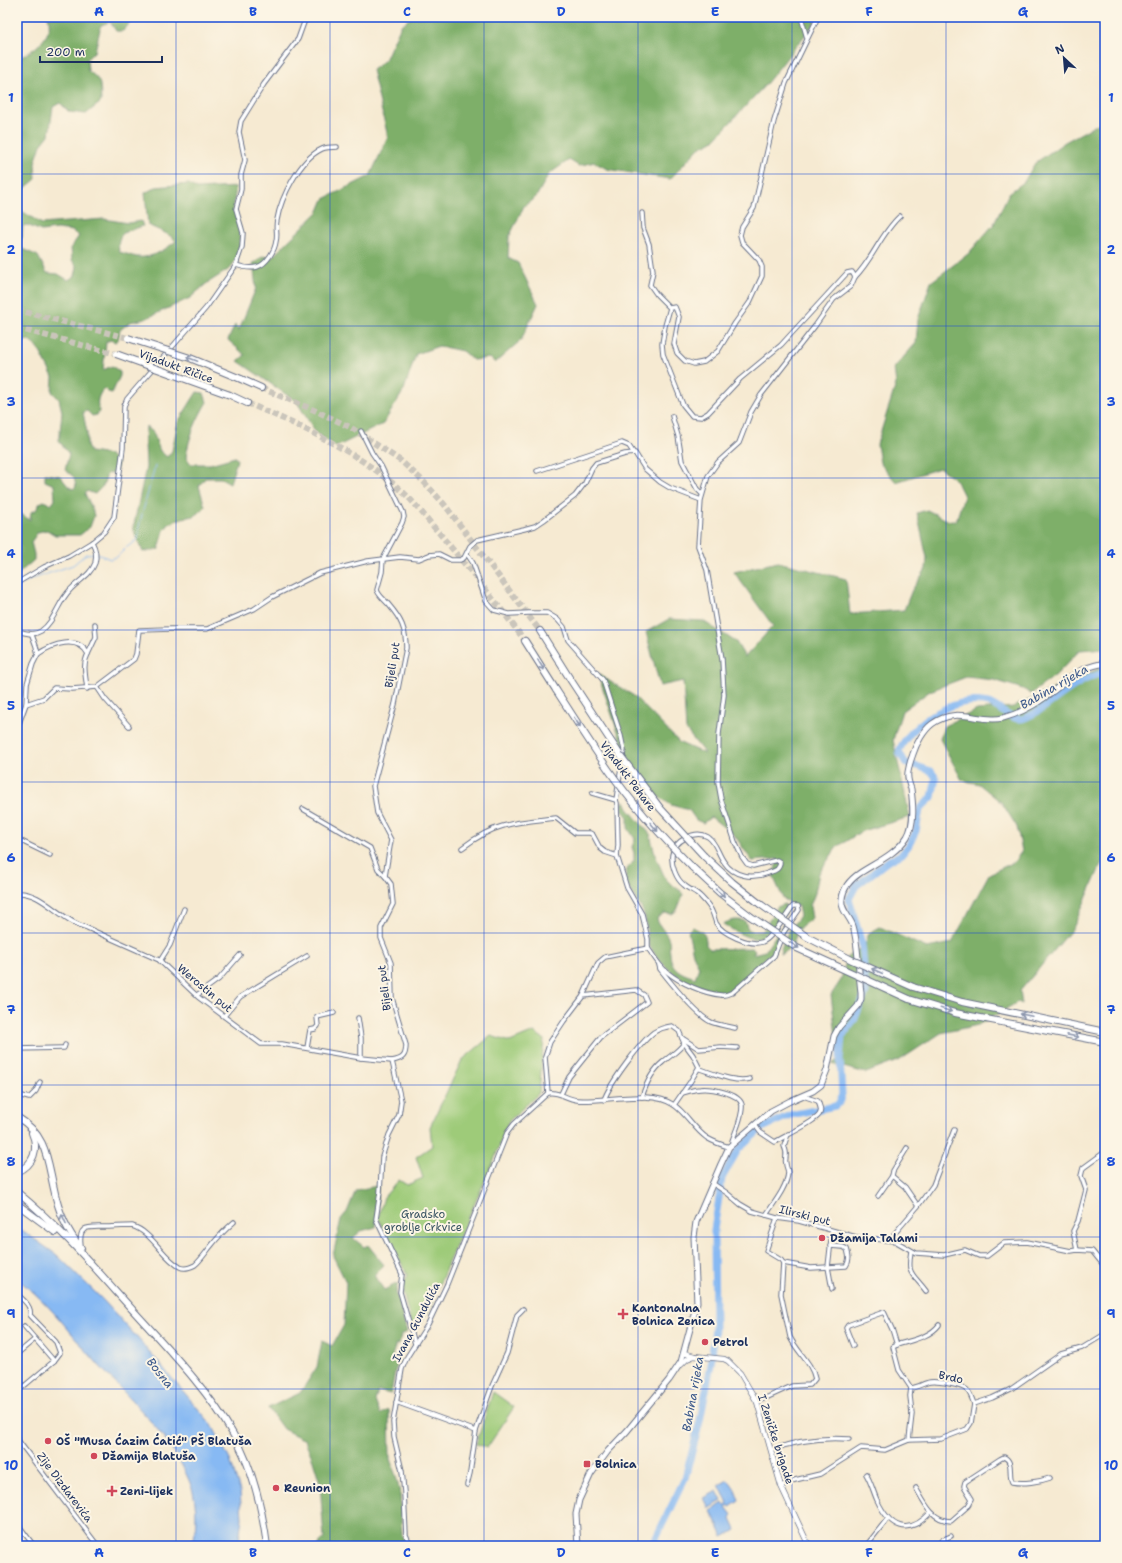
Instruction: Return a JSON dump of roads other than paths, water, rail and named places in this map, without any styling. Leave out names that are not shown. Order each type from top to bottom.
[{"type":"highway","name":"Vijadukt Ričice","points":[[128,338],[190,358],[261,388]]},
{"type":"highway","name":"Vijadukt Ričice","points":[[116,354],[230,395],[247,403]]},
{"type":"highway","name":"Vijadukt Pehare","points":[[540,631],[620,755],[660,808],[704,856],[732,882],[760,904],[807,937],[852,960],[913,987],[962,1002],[1105,1032]]},
{"type":"highway","name":"Vijadukt Pehare","points":[[525,641],[609,770],[641,811],[670,845],[692,867],[720,893],[750,916],[797,948],[909,998],[955,1013],[1105,1042]]},
{"type":"highway","points":[[17,1172],[32,1161],[36,1147],[33,1133],[20,1119]]},
{"type":"highway","points":[[20,1119],[35,1132],[47,1153],[54,1190],[62,1214],[72,1236],[96,1264],[101,1274]]},
{"type":"highway","points":[[17,1192],[51,1222],[101,1274],[185,1368],[216,1407],[241,1450],[254,1480],[262,1513],[267,1546]]},
{"type":"highway","points":[[17,1204],[51,1228],[91,1268],[101,1274]]},
{"type":"main road","points":[[578,1546],[576,1514],[579,1500],[591,1474],[608,1451],[627,1431],[676,1371],[684,1353],[697,1302],[694,1237],[696,1222],[712,1183],[731,1146],[756,1127],[771,1111],[813,1091],[821,1085],[824,1080],[834,1036],[839,1027],[855,1010],[861,999],[856,939],[850,918],[842,908],[842,898],[849,883],[873,864],[891,855],[908,836],[912,823],[912,804],[908,771],[913,753],[925,731],[932,724],[952,716],[962,715],[992,719],[1001,718],[1019,712],[1036,705],[1077,673],[1089,667],[1105,663]]},
{"type":"street","points":[[17,583],[44,567],[69,556],[92,542],[104,532],[114,517],[123,448],[124,406],[127,399],[206,308],[236,265],[242,247],[243,234],[236,209],[241,189],[245,160],[239,132],[241,121],[264,84],[298,39],[306,17]]},
{"type":"street","points":[[802,17],[807,38]]},
{"type":"street","points":[[642,213],[643,228],[649,244],[653,271],[650,285],[657,295],[670,308],[675,307],[679,317],[674,344],[677,353],[686,361],[694,364],[704,362],[718,351],[750,302],[762,276],[762,267],[759,260],[742,242],[740,235],[742,227],[754,208],[774,121],[786,83],[818,17]]},
{"type":"street","points":[[236,265],[247,268],[257,267],[266,260],[275,248],[277,239],[277,218],[284,196],[301,167],[321,150],[337,147]]},
{"type":"street","points":[[467,554],[473,563],[486,601],[494,610],[509,614],[538,612],[547,613],[557,619],[564,627],[568,640],[603,680],[624,750],[616,800],[617,856],[627,888],[642,914],[648,939],[648,948],[659,964],[671,975],[688,984],[722,995],[733,992],[774,956],[783,933],[799,910],[798,906],[793,906],[766,940],[757,943],[750,943],[724,931],[719,927],[707,904],[700,895],[680,881],[676,875],[672,862],[674,848],[681,841],[692,835],[703,834],[712,840],[729,868],[747,877],[756,877],[776,870],[780,864],[777,860],[753,866],[747,864],[735,842],[721,799],[718,775],[719,734],[724,694],[722,659],[707,570],[698,546],[702,494],[708,476],[718,462],[739,443],[751,412],[761,395],[815,326],[834,299],[851,286],[887,230],[900,216]]},
{"type":"street","points":[[670,308],[663,338],[663,354],[683,405],[692,416],[701,417],[708,413],[740,379],[781,345],[848,273],[852,272],[856,277]]},
{"type":"street","points":[[672,416],[678,436],[682,462],[697,489],[702,494]]},
{"type":"street","name":"Bijeli put","points":[[361,430],[372,453],[381,466],[404,517],[383,559],[382,572],[377,590],[402,624],[405,630],[406,641],[406,648],[395,704],[373,786],[377,813],[391,840],[385,876],[391,884],[392,904],[381,928],[381,938],[391,963],[392,998],[394,1009],[406,1044],[405,1055],[402,1058],[392,1061]]},
{"type":"street","points":[[537,471],[622,443],[629,446],[645,469],[660,482],[670,488],[701,500]]},
{"type":"street","points":[[26,704],[44,698],[54,688],[87,689],[97,687],[134,659],[139,630],[207,629],[254,610],[272,597],[320,573],[368,561],[400,557],[419,559],[428,555],[439,554],[455,561],[464,558],[470,546],[477,540],[535,526],[544,520],[575,496],[585,483],[596,463],[634,452]]},
{"type":"street","points":[[17,631],[32,635],[41,631],[48,624],[69,590],[91,571],[95,563],[96,556],[96,550],[92,542]]},
{"type":"street","points":[[87,689],[84,667],[85,659],[96,637],[95,624]]},
{"type":"street","points":[[32,635],[38,654]]},
{"type":"street","points":[[17,729],[26,704],[27,684],[33,664],[38,654],[46,648],[72,642],[86,649],[88,654]]},
{"type":"street","points":[[97,687],[105,699],[129,726]]},
{"type":"street","points":[[592,794],[616,800]]},
{"type":"street","points":[[303,809],[370,848],[378,869],[385,876]]},
{"type":"street","points":[[462,848],[476,837],[502,826],[556,818],[575,833],[590,833],[593,835],[600,848],[605,852],[617,856]]},
{"type":"street","points":[[17,839],[50,854]]},
{"type":"street","name":"Werostin put","points":[[17,894],[29,894],[74,923],[98,932],[160,961],[197,995],[262,1044],[282,1044],[361,1058],[392,1061]]},
{"type":"street","points":[[160,961],[170,946],[184,909]]},
{"type":"street","points":[[648,948],[605,957],[598,963],[583,996],[550,1042],[545,1057],[548,1093],[561,1094],[575,1100],[604,1100],[642,1097],[655,1098],[674,1105],[685,1114],[706,1137],[713,1141],[731,1146],[742,1111],[742,1103],[740,1100],[734,1095],[716,1090],[700,1089],[682,1093]]},
{"type":"street","points":[[197,995],[219,979],[240,955]]},
{"type":"street","points":[[224,1016],[240,997],[307,956]]},
{"type":"street","points":[[659,964],[660,970],[700,1014],[710,1022],[735,1028]]},
{"type":"street","points":[[561,1094],[569,1076],[601,1037],[647,1002],[644,995],[636,990],[583,996]]},
{"type":"street","points":[[307,1048],[310,1030],[315,1029],[318,1026],[317,1017],[334,1013]]},
{"type":"street","points":[[358,1018],[361,1038],[361,1058]]},
{"type":"street","points":[[604,1100],[612,1083],[634,1054],[654,1032],[665,1027],[672,1026],[680,1031],[684,1043],[693,1055],[700,1070],[735,1079],[744,1080],[750,1078]]},
{"type":"street","points":[[682,1038],[699,1049],[721,1047],[737,1048]]},
{"type":"street","points":[[642,1097],[648,1081],[658,1067],[681,1048],[684,1043]]},
{"type":"street","points":[[17,1049],[64,1048],[65,1045]]},
{"type":"street","points":[[392,1061],[400,1100],[399,1115],[389,1135],[382,1157],[380,1192],[376,1219],[402,1274],[400,1292],[415,1344]]},
{"type":"street","points":[[674,1105],[699,1067]]},
{"type":"street","points":[[17,1091],[22,1096],[29,1098],[36,1091],[40,1082]]},
{"type":"street","name":"Ivana Gundulića","points":[[411,1546],[406,1535],[402,1471],[394,1437],[393,1422],[402,1370],[415,1344],[428,1324],[447,1284],[507,1133],[514,1124],[548,1093]]},
{"type":"street","points":[[756,1127],[760,1132],[775,1142],[817,1118],[821,1112],[818,1101],[802,1096]]},
{"type":"street","points":[[889,1240],[923,1200],[933,1185],[954,1130]]},
{"type":"street","points":[[766,1215],[777,1199],[787,1178],[788,1171],[785,1163],[788,1153],[784,1146],[788,1134]]},
{"type":"street","points":[[878,1196],[892,1176],[893,1171],[907,1148]]},
{"type":"street","points":[[1077,1250],[1073,1231],[1078,1221],[1086,1190],[1082,1176],[1083,1168],[1105,1152]]},
{"type":"street","points":[[892,1176],[905,1187],[918,1206]]},
{"type":"street","name":"Ilirski put","points":[[712,1183],[752,1211],[777,1218],[799,1221],[856,1238],[895,1241],[916,1253],[944,1255],[965,1250],[979,1256],[987,1256],[1004,1243],[1027,1242],[1071,1251],[1092,1251],[1105,1267]]},
{"type":"street","points":[[777,1218],[766,1249],[767,1252],[781,1260],[783,1263],[811,1268],[846,1266],[849,1259],[845,1248],[830,1246]]},
{"type":"street","points":[[81,1247],[81,1233],[89,1226],[132,1226],[138,1228],[163,1253],[181,1268],[185,1268],[194,1266],[222,1233],[234,1222]]},
{"type":"street","points":[[832,1232],[828,1267],[832,1289]]},
{"type":"street","points":[[911,1250],[910,1272],[926,1291]]},
{"type":"street","points":[[757,1402],[792,1386],[810,1385],[815,1379],[812,1369],[790,1337],[781,1294],[783,1263]]},
{"type":"street","points":[[17,1294],[29,1306],[31,1311],[30,1315],[60,1348],[60,1353],[54,1361],[17,1392]]},
{"type":"street","points":[[467,1485],[476,1432],[492,1386],[507,1353],[517,1315],[523,1309]]},
{"type":"street","points":[[853,1346],[846,1328],[848,1325],[884,1312],[892,1329],[897,1345]]},
{"type":"street","points":[[909,1440],[912,1414],[910,1396],[911,1388],[899,1370],[893,1347],[929,1334],[934,1331],[939,1324]]},
{"type":"street","points":[[24,1326],[54,1361]]},
{"type":"street","points":[[781,1486],[795,1480],[820,1474],[861,1448],[885,1450],[909,1440],[941,1439],[967,1429],[971,1425],[974,1404],[992,1398],[1011,1389],[1061,1354],[1082,1348],[1105,1334]]},
{"type":"street","points":[[17,1354],[35,1339]]},
{"type":"street","name":"I Zeničke brigade","points":[[684,1353],[694,1356],[724,1359],[740,1373],[757,1402],[781,1486],[809,1546]]},
{"type":"street","points":[[676,1371],[687,1359],[694,1356]]},
{"type":"street","name":"Brdo","points":[[911,1388],[929,1382],[959,1386],[966,1388],[974,1404]]},
{"type":"street","points":[[396,1402],[476,1432]]},
{"type":"street","name":"Zije Dizdarevića","points":[[17,1439],[98,1546]]},
{"type":"street","points":[[771,1450],[820,1439],[849,1439]]},
{"type":"street","points":[[916,1488],[931,1512],[938,1518],[948,1521],[955,1518],[968,1506],[972,1499],[964,1486],[965,1482],[1004,1457],[1008,1459],[1010,1464],[1010,1479],[1012,1482],[1042,1481],[1050,1478]]},
{"type":"street","points":[[866,1474],[877,1500],[888,1518],[897,1526],[912,1526],[922,1521],[931,1512]]},
{"type":"street","points":[[866,1546],[888,1518]]},
{"type":"street","points":[[17,1523],[34,1546]]},
{"type":"street","points":[[937,1546],[942,1540],[951,1536]]},
{"type":"water","name":"Bosna","points":[[17,1227],[57,1255],[103,1300],[212,1425],[230,1460],[240,1491],[242,1518],[238,1546],[193,1546],[196,1520],[194,1495],[180,1462],[147,1417],[96,1362],[59,1318],[39,1297],[17,1279]]},
{"type":"water","points":[[728,1480],[735,1490],[739,1501],[730,1507],[729,1505],[726,1507],[732,1515],[730,1517],[736,1530],[723,1537],[711,1511],[723,1503],[725,1505],[728,1503],[719,1485]]},
{"type":"water","points":[[717,1491],[722,1501],[709,1508],[704,1498]]},
{"type":"waterway","points":[[98,554],[110,559],[117,557],[127,547],[135,542],[139,535],[139,526],[155,466]]},
{"type":"waterway","points":[[17,587],[32,579],[73,565],[86,554],[95,553]]},
{"type":"waterway","name":"Babina rijeka","points":[[652,1546],[685,1478],[700,1421],[711,1365],[715,1328],[714,1230],[722,1178],[738,1150],[762,1128],[790,1115],[835,1106],[839,1103],[842,1094],[840,1058],[842,1037],[854,1021],[866,992],[862,944],[849,899],[856,886],[888,861],[902,854],[909,845],[916,831],[920,809],[932,797],[936,778],[931,771],[905,762],[899,752],[902,744],[910,734],[926,720],[945,708],[956,704],[967,702],[988,703],[1012,717],[1022,719],[1040,710],[1071,688],[1105,672]]},
{"type":"tunnel","points":[[17,310],[128,338]]},
{"type":"tunnel","points":[[17,328],[116,354]]},
{"type":"tunnel","points":[[261,388],[350,427],[401,461],[424,482],[444,504],[540,631]]},
{"type":"tunnel","points":[[247,403],[289,421],[330,442],[387,478],[418,508],[473,573],[525,641]]},
{"type":"place","name":"Džamija Talami","points":[[822,1238]]},
{"type":"place","name":"Kantonalna Bolnica Zenica","points":[[623,1314]]},
{"type":"place","name":"Petrol","points":[[705,1342]]},
{"type":"place","name":"OŠ \"Musa Ćazim Ćatić\" PŠ Blatuša","points":[[48,1441]]},
{"type":"place","name":"Džamija Blatuša","points":[[94,1456]]},
{"type":"place","name":"Bolnica","points":[[587,1464]]},
{"type":"place","name":"Reunion","points":[[276,1488]]},
{"type":"place","name":"Zeni-lijek","points":[[112,1491]]},
{"type":"park label","name":"Gradsko groblje Crkvice","points":[[423,1220]]}]
